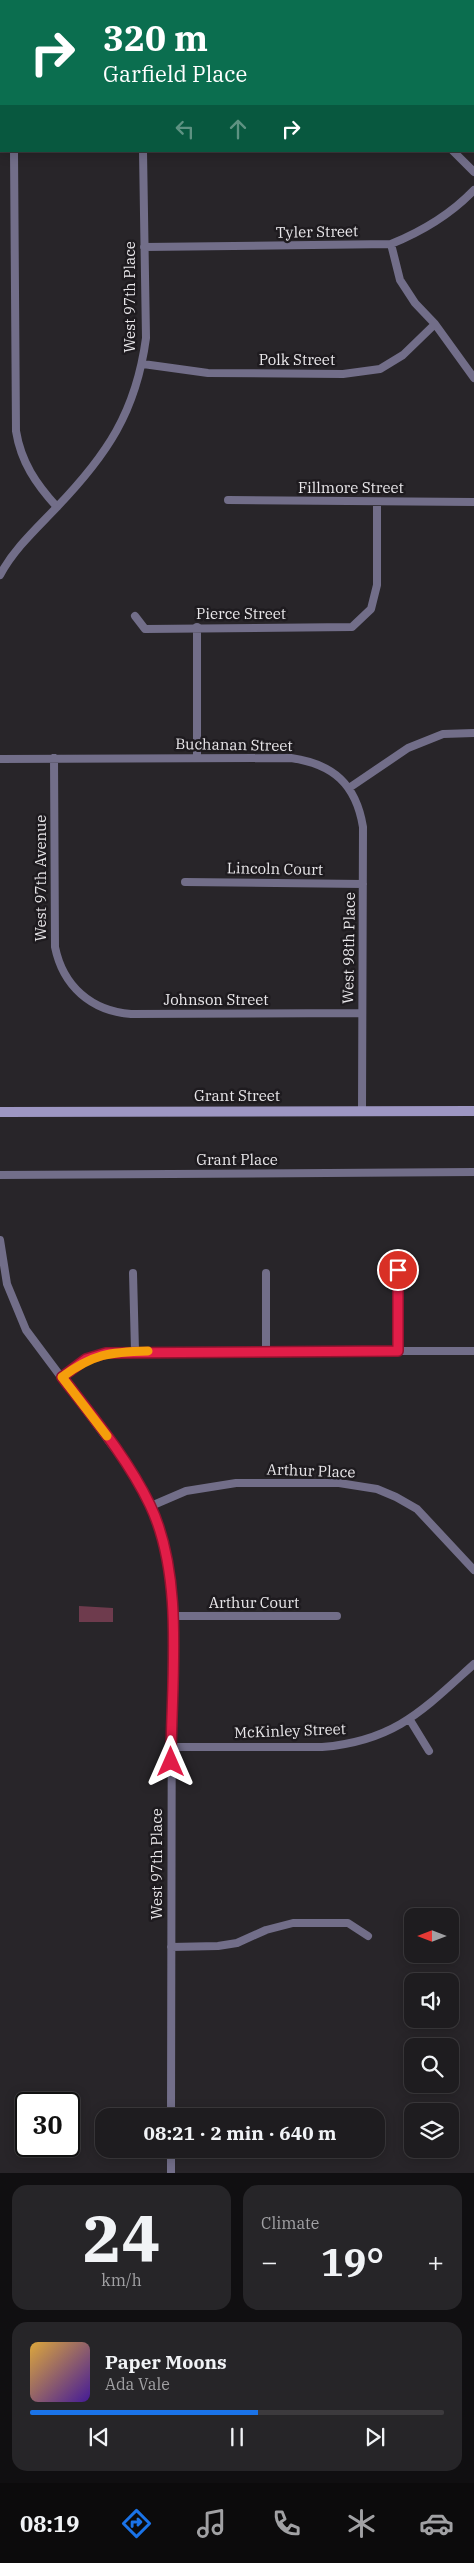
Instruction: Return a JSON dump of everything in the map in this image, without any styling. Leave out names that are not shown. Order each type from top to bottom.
[{"type":"street","points":[[14,152],[16,431],[19,450],[27,468],[40,488],[57,507]]},
{"type":"street","name":"West 97th Place","points":[[0,575],[22,543],[86,476],[108,447],[127,414],[143,364],[146,338],[143,152]]},
{"type":"street","points":[[454,152],[474,172]]},
{"type":"street","name":"Tyler Street","points":[[144,247],[391,244],[417,234],[440,220],[458,207],[474,190]]},
{"type":"street","points":[[391,244],[400,280],[415,303],[435,324],[474,378]]},
{"type":"street","name":"Polk Street","points":[[143,364],[208,373],[343,374],[380,369],[403,355],[435,324]]},
{"type":"street","name":"Fillmore Street","points":[[228,500],[474,502]]},
{"type":"street","name":"Pierce Street","points":[[135,616],[145,629],[352,627],[371,609],[377,585],[377,502]]},
{"type":"street","points":[[196,758],[197,627]]},
{"type":"street","points":[[350,788],[408,748],[443,734],[474,733]]},
{"type":"street","name":"West 97th Avenue","points":[[54,758],[55,947],[58,962],[65,976],[77,991]]},
{"type":"street","name":"Buchanan Street","points":[[0,759],[291,758],[308,760],[327,768],[350,788]]},
{"type":"street","name":"West 98th Place","points":[[350,788],[360,809],[364,826],[362,1111]]},
{"type":"street","name":"Lincoln Court","points":[[185,882],[363,884]]},
{"type":"street","name":"Johnson Street","points":[[77,991],[96,1006],[118,1013],[130,1014],[362,1013]]},
{"type":"street","name":"Grant Street","points":[[0,1112],[474,1111]]},
{"type":"street","name":"Grant Place","points":[[0,1175],[474,1172]]},
{"type":"street","name":"West 97th Place","points":[[0,1240],[7,1284],[26,1330],[132,1472],[151,1506],[167,1557],[172,1616],[171,2108]]},
{"type":"street","points":[[398,1270],[398,1351]]},
{"type":"street","points":[[133,1273],[135,1352]]},
{"type":"street","points":[[266,1273],[266,1351]]},
{"type":"street","points":[[62,1377],[86,1359],[106,1353],[474,1351]]},
{"type":"street","name":"Arthur Place","points":[[151,1506],[186,1491],[236,1483],[339,1483],[377,1490],[396,1497],[417,1509],[474,1570]]},
{"type":"street","name":"Arthur Court","points":[[172,1616],[337,1616]]},
{"type":"street","name":"McKinley Street","points":[[171,1747],[344,1745],[398,1727],[410,1720],[474,1664]]},
{"type":"street","points":[[410,1720],[429,1751]]},
{"type":"street","points":[[171,1947],[218,1946],[237,1942],[266,1930],[293,1923],[348,1924],[368,1936]]},
{"type":"street","points":[[171,2158],[171,2173]]},
{"type":"shaded area","points":[[79,1606],[113,1608],[113,1622],[79,1622]]},
{"type":"slow traffic","points":[[107,1436],[62,1377],[86,1359],[106,1353],[148,1351]]},
{"type":"route","points":[[171,1762],[172,1592],[161,1533],[151,1506],[132,1472],[62,1377],[86,1359],[106,1353],[398,1351],[398,1270]]}]
